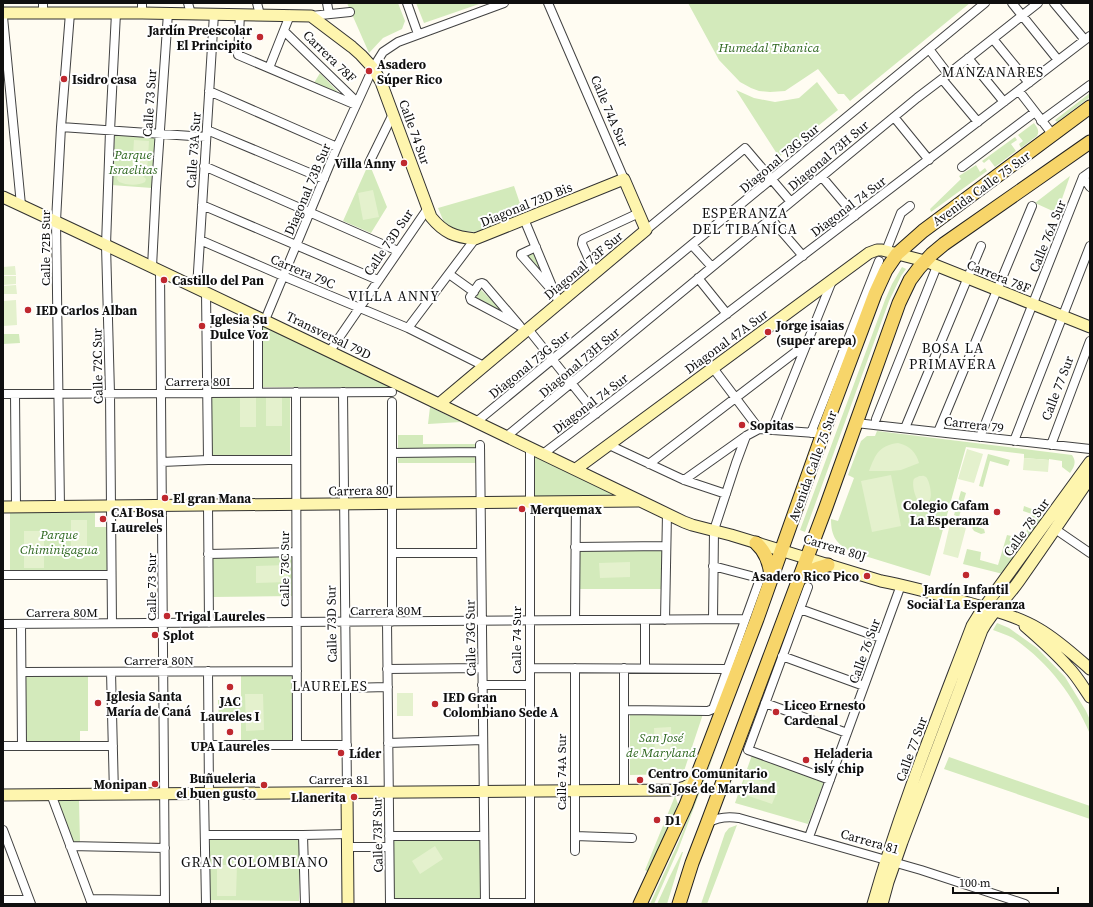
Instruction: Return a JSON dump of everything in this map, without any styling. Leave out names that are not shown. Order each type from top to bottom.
[{"type":"main road","name":"Avenida Calle 75 Sur","points":[[640,904],[686,805],[765,578],[782,548],[817,433],[886,270],[892,252],[923,231],[1090,107]]},
{"type":"main road","name":"Avenida Calle 75 Sur","points":[[679,904],[706,824],[807,556],[899,302],[910,280],[931,264],[959,233],[1090,142]]},
{"type":"main road","points":[[756,543],[769,561],[765,578]]},
{"type":"main road","points":[[798,578],[814,568],[828,565]]},
{"type":"street","points":[[257,3],[260,15]]},
{"type":"street","points":[[327,3],[329,14]]},
{"type":"street","points":[[406,3],[418,34]]},
{"type":"street","name":"Diagonal 73B Sur","points":[[258,392],[261,318],[283,276],[337,147],[373,68],[383,52],[398,42],[504,3]]},
{"type":"street","name":"Calle 74A Sur","points":[[548,3],[646,230]]},
{"type":"street","name":"Diagonal 73G Sur","points":[[476,421],[985,3]]},
{"type":"street","points":[[1012,3],[1058,60]]},
{"type":"street","name":"Diagonal 73H Sur","points":[[507,436],[917,98],[1038,3]]},
{"type":"street","points":[[1054,3],[1088,38]]},
{"type":"street","points":[[3,13],[43,8],[70,13],[116,13],[142,8],[168,13],[189,8],[214,14],[311,16],[350,12]]},
{"type":"street","name":"Calle 72B Sur","points":[[60,507],[56,221],[61,127],[70,13]]},
{"type":"street","name":"Calle 72C Sur","points":[[112,624],[110,393],[106,245],[116,13]]},
{"type":"street","name":"Calle 73 Sur","points":[[166,902],[161,393],[156,268],[159,134],[168,13]]},
{"type":"street","name":"Calle 73A Sur","points":[[208,460],[207,393],[201,290],[200,240],[214,14]]},
{"type":"street","points":[[240,14],[238,55],[357,104]]},
{"type":"street","points":[[269,68],[290,15]]},
{"type":"street","name":"Calle 74 Sur","points":[[311,16],[352,47],[373,68],[381,82],[431,217],[444,230],[453,235],[475,239]]},
{"type":"street","points":[[3,17],[6,93],[21,206]]},
{"type":"street","name":"Carrera 78F","points":[[284,31],[357,104]]},
{"type":"street","name":"Diagonal 74 Sur","points":[[543,454],[1088,38]]},
{"type":"street","points":[[993,39],[1028,83]]},
{"type":"street","points":[[929,49],[945,77],[978,122]]},
{"type":"street","points":[[968,58],[1004,102]]},
{"type":"street","points":[[1042,120],[1090,85]]},
{"type":"street","points":[[209,91],[337,147]]},
{"type":"street","points":[[1019,91],[1053,135]]},
{"type":"street","points":[[962,167],[1035,112]]},
{"type":"street","points":[[369,163],[393,114]]},
{"type":"street","points":[[894,117],[929,160]]},
{"type":"street","points":[[61,127],[159,134],[206,133],[324,179]]},
{"type":"street","name":"Diagonal 73F Sur","points":[[439,404],[528,329],[557,298],[595,273],[745,148],[772,179]]},
{"type":"street","points":[[204,166],[398,251]]},
{"type":"street","points":[[1090,172],[1083,178],[1090,187]]},
{"type":"street","points":[[822,176],[855,216]]},
{"type":"street","name":"Calle 76A Sur","points":[[980,437],[1083,178]]},
{"type":"street","name":"Diagonal 73D Bis","points":[[408,328],[475,239],[624,179]]},
{"type":"street","points":[[772,179],[791,202]]},
{"type":"street","name":"Transversal 79D","points":[[3,197],[156,268],[642,501]]},
{"type":"street","points":[[202,205],[378,280]]},
{"type":"street","points":[[892,252],[901,213],[910,206]]},
{"type":"street","points":[[938,432],[1032,206]]},
{"type":"street","name":"Calle 73D Sur","points":[[330,351],[428,208]]},
{"type":"street","points":[[595,273],[582,244],[583,239],[638,213]]},
{"type":"street","points":[[524,219],[557,298]]},
{"type":"street","points":[[771,219],[803,256]]},
{"type":"street","name":"Carrera 79C","points":[[200,240],[408,328],[484,366]]},
{"type":"street","points":[[692,245],[712,267]]},
{"type":"street","points":[[905,428],[981,246]]},
{"type":"street","points":[[1014,440],[1090,246]]},
{"type":"street","points":[[536,247],[521,255],[557,298]]},
{"type":"street","name":"Diagonal 47A Sur","points":[[576,470],[869,253],[879,250],[892,252]]},
{"type":"street","name":"Carrera 78F","points":[[892,252],[931,264],[968,278],[1090,327]]},
{"type":"street","points":[[684,480],[746,436],[759,429],[817,433],[880,261]]},
{"type":"street","points":[[876,419],[931,264]]},
{"type":"street","points":[[449,274],[474,292]]},
{"type":"street","points":[[698,278],[728,314]]},
{"type":"street","points":[[772,430],[832,281]]},
{"type":"street","points":[[480,284],[484,284],[520,326],[471,300],[470,297],[474,292],[480,284]]},
{"type":"street","points":[[528,329],[596,414]]},
{"type":"street","name":"Calle 77 Sur","points":[[1051,445],[1090,341]]},
{"type":"street","points":[[649,464],[806,344]]},
{"type":"street","points":[[713,368],[759,429]]},
{"type":"street","name":"Calle 73C Sur","points":[[296,392],[297,745]]},
{"type":"street","name":"Calle 73D Sur","points":[[343,392],[348,904]]},
{"type":"street","name":"Carrera 80I","points":[[3,394],[392,392]]},
{"type":"street","points":[[15,394],[16,507]]},
{"type":"street","name":"Calle 73F Sur","points":[[390,904],[387,669],[392,553],[392,402]]},
{"type":"street","name":"Carrera 79","points":[[856,422],[1090,449]]},
{"type":"street","points":[[712,619],[714,530],[746,436]]},
{"type":"street","points":[[609,445],[684,480],[726,494]]},
{"type":"street","name":"Calle 74 Sur","points":[[530,447],[530,903]]},
{"type":"street","name":"Calle 73G Sur","points":[[392,453],[480,448],[485,903]]},
{"type":"street","points":[[162,462],[208,460],[296,460]]},
{"type":"street","name":"Calle 78 Sur","points":[[990,610],[1090,462]]},
{"type":"street","name":"Calle 78 Sur","points":[[990,610],[1013,589],[1090,478]]},
{"type":"street","name":"Carrera 80J","points":[[3,508],[642,501],[692,525],[756,543],[782,548]]},
{"type":"street","points":[[575,620],[576,502]]},
{"type":"street","points":[[208,506],[209,623]]},
{"type":"street","points":[[665,620],[667,513]]},
{"type":"street","points":[[1055,529],[1090,553]]},
{"type":"street","name":"Carrera 80J","points":[[714,530],[733,531],[807,556],[882,576],[901,585]]},
{"type":"street","points":[[575,547],[666,546]]},
{"type":"street","points":[[208,554],[296,552]]},
{"type":"street","points":[[392,553],[481,553]]},
{"type":"street","name":"Carrera 80J","points":[[807,556],[828,565],[881,581],[901,585],[1014,617],[1047,634],[1090,669]]},
{"type":"street","points":[[713,566],[751,576]]},
{"type":"street","points":[[3,575],[111,575]]},
{"type":"street","points":[[624,710],[711,710],[745,619],[765,578]]},
{"type":"street","name":"Calle 76 Sur","points":[[810,838],[901,585]]},
{"type":"street","points":[[808,587],[748,750],[830,780]]},
{"type":"street","points":[[800,609],[882,638]]},
{"type":"street","name":"Calle 77 Sur","points":[[873,904],[890,861],[922,757],[972,626],[990,610]]},
{"type":"street","points":[[1014,617],[1068,666],[1090,697]]},
{"type":"street","name":"Carrera 80M","points":[[3,624],[745,619]]},
{"type":"street","points":[[645,620],[645,668]]},
{"type":"street","points":[[21,624],[22,746]]},
{"type":"street","points":[[782,656],[864,686]]},
{"type":"street","points":[[387,669],[482,668]]},
{"type":"street","points":[[530,668],[727,669]]},
{"type":"street","name":"Calle 74A Sur","points":[[575,668],[575,851]]},
{"type":"street","points":[[624,668],[624,790]]},
{"type":"street","points":[[206,904],[205,835],[208,745],[208,671]]},
{"type":"street","name":"Carrera 80N","points":[[22,672],[297,671]]},
{"type":"street","points":[[111,672],[114,794]]},
{"type":"street","points":[[482,685],[530,685]]},
{"type":"street","points":[[346,688],[388,687]]},
{"type":"street","points":[[765,703],[847,733]]},
{"type":"street","points":[[388,743],[483,740]]},
{"type":"street","points":[[208,745],[347,745]]},
{"type":"street","points":[[3,746],[113,746]]},
{"type":"street","name":"Carrera 81","points":[[3,795],[674,790],[685,787],[695,781]]},
{"type":"street","points":[[674,790],[683,797],[686,805]]},
{"type":"street","points":[[51,794],[91,902],[166,902]]},
{"type":"street","name":"Carrera 81","points":[[706,824],[719,818],[733,817],[890,861],[1025,904]]},
{"type":"street","points":[[3,830],[6,847],[30,902],[3,900]]},
{"type":"street","points":[[205,835],[348,834]]},
{"type":"street","points":[[303,835],[305,904]]},
{"type":"street","points":[[389,836],[484,836]]},
{"type":"street","points":[[575,836],[632,838]]},
{"type":"street","points":[[70,846],[165,848]]},
{"type":"street","points":[[348,847],[389,847]]},
{"type":"street","name":"Calle 77 Sur","points":[[882,904],[890,861]]},
{"type":"street","points":[[390,904],[530,903]]},
{"type":"green space","points":[[347,3],[398,3],[405,21],[402,29],[383,38],[369,53]]},
{"type":"green space","points":[[416,3],[482,3],[424,23]]},
{"type":"green space","name":"Humedal Tibanica","points":[[688,3],[970,3],[850,101],[844,94],[838,94],[818,69],[785,91],[759,91],[740,82],[719,60]]},
{"type":"green space","points":[[320,73],[339,93],[314,83]]},
{"type":"green space","points":[[817,82],[838,110],[779,157],[736,90],[754,98],[775,102],[799,98]]},
{"type":"green space","points":[[1090,93],[1090,97],[1057,122],[1055,120]]},
{"type":"green space","points":[[1034,123],[1038,131],[1037,136],[1021,148],[1019,144],[1023,141],[1018,135]]},
{"type":"green space","name":"Parque Israelitas","points":[[115,135],[156,138],[152,188],[111,185]]},
{"type":"green space","points":[[1015,137],[1017,140],[1011,144],[1016,151],[995,167],[989,159],[984,163],[982,161]]},
{"type":"green space","points":[[134,140],[149,141],[147,172],[132,171]]},
{"type":"green space","points":[[369,163],[387,207],[371,233],[343,221]]},
{"type":"green space","points":[[976,165],[980,172],[985,168],[987,171],[931,212],[930,209],[961,179],[959,176]]},
{"type":"green space","points":[[121,172],[141,174],[146,179],[145,182],[132,185],[119,182],[117,179]]},
{"type":"green space","points":[[1070,176],[1057,213],[1035,203]]},
{"type":"green space","points":[[514,186],[524,215],[475,232],[453,229],[444,222],[438,208]]},
{"type":"green space","points":[[373,190],[379,217],[363,220],[358,193]]},
{"type":"green space","points":[[534,252],[542,273],[527,256]]},
{"type":"green space","points":[[15,266],[16,275],[3,275],[3,267]]},
{"type":"green space","points":[[902,267],[906,269],[889,301],[805,532],[800,530],[885,300]]},
{"type":"green space","points":[[3,276],[16,276],[16,284],[3,285]]},
{"type":"green space","points":[[16,285],[17,294],[3,294],[3,286]]},
{"type":"green space","points":[[479,288],[505,313],[473,297]]},
{"type":"green space","points":[[16,300],[17,325],[3,326],[3,301]]},
{"type":"green space","points":[[260,323],[397,388],[260,387]]},
{"type":"green space","points":[[3,334],[19,334],[20,343],[3,344]]},
{"type":"green space","points":[[290,395],[290,455],[210,456],[210,396]]},
{"type":"green space","points":[[266,396],[282,396],[282,426],[266,426]]},
{"type":"green space","points":[[240,397],[256,397],[256,427],[240,427]]},
{"type":"green space","points":[[430,407],[461,422],[428,424]]},
{"type":"green space","points":[[877,431],[1072,455],[1074,464],[1070,473],[1062,467],[1062,461],[1024,458],[1024,454],[966,447],[930,576],[852,552],[838,543],[833,535],[831,519],[838,521],[854,478],[848,475],[861,441],[867,436],[875,436]]},
{"type":"green space","points":[[398,435],[423,435],[423,444],[477,444],[477,463],[398,463]]},
{"type":"green space","points":[[898,443],[912,450],[919,463],[901,470],[869,471],[876,455],[882,449],[891,444]]},
{"type":"green space","points":[[967,449],[983,454],[974,483],[958,479]]},
{"type":"green space","points":[[533,454],[625,497],[532,499]]},
{"type":"green space","points":[[988,454],[1010,460],[1008,466],[990,461],[983,487],[979,486]]},
{"type":"green space","points":[[1024,458],[1049,460],[1048,472],[1023,470]]},
{"type":"green space","points":[[891,475],[901,526],[872,532],[861,481]]},
{"type":"green space","points":[[920,476],[928,479],[931,492],[930,500],[925,504],[919,502],[913,485],[914,479]]},
{"type":"green space","points":[[961,491],[966,493],[959,517],[954,515]]},
{"type":"green space","points":[[1024,506],[1045,516],[1003,574],[963,564],[967,549],[981,552],[980,560],[998,565],[1007,535],[1024,539],[1032,514],[1023,511]]},
{"type":"green space","name":"Parque Chiminigagua","points":[[10,513],[95,513],[95,527],[108,527],[108,570],[10,570]]},
{"type":"green space","points":[[71,520],[87,520],[87,550],[71,550]]},
{"type":"green space","points":[[950,524],[966,528],[958,558],[943,554]]},
{"type":"green space","points":[[974,526],[984,529],[985,533],[981,534],[974,531],[972,528]]},
{"type":"green space","points":[[24,531],[44,531],[44,568],[24,568]]},
{"type":"green space","points":[[578,549],[664,549],[665,589],[578,589]]},
{"type":"green space","points":[[212,555],[294,555],[294,596],[212,597]]},
{"type":"green space","points":[[630,562],[630,577],[600,578],[599,563]]},
{"type":"green space","points":[[288,565],[288,582],[256,583],[256,566]]},
{"type":"green space","points":[[997,623],[1009,628],[1037,648],[1065,677],[1090,720],[1090,734],[1068,693],[1048,668],[1013,638],[993,630]]},
{"type":"green space","points":[[294,673],[294,742],[241,743],[241,721],[219,721],[218,700],[241,699],[241,674]]},
{"type":"green space","points":[[88,675],[88,731],[80,731],[80,741],[26,742],[25,676]]},
{"type":"green space","points":[[397,693],[413,693],[413,716],[397,716]]},
{"type":"green space","points":[[245,694],[263,694],[264,730],[246,731]]},
{"type":"green space","name":"San José de Maryland","points":[[630,714],[703,714],[683,774],[630,775]]},
{"type":"green space","points":[[671,727],[672,756],[655,757],[654,728]]},
{"type":"green space","points":[[719,741],[678,850],[654,904],[650,904],[679,841]]},
{"type":"green space","points":[[752,755],[824,782],[808,824],[735,803]]},
{"type":"green space","points":[[949,757],[1090,806],[1090,819],[944,769]]},
{"type":"green space","points":[[746,776],[779,787],[772,804],[740,793]]},
{"type":"green space","points":[[675,796],[678,804],[648,872],[645,870]]},
{"type":"green space","points":[[54,800],[79,800],[80,842],[71,843]]},
{"type":"green space","points":[[737,825],[707,904],[701,904],[725,833],[729,828]]},
{"type":"green space","points":[[210,837],[300,838],[299,901],[210,900]]},
{"type":"green space","points":[[394,840],[482,840],[482,899],[394,900]]},
{"type":"green space","points":[[435,846],[443,859],[420,874],[412,861]]},
{"type":"green space","points":[[682,852],[667,904],[657,904],[669,878]]},
{"type":"green space","points":[[217,865],[237,865],[236,896],[217,896]]},
{"type":"place","name":"Jardín Preescolar El Principito","points":[[260,37]]},
{"type":"place","name":"Asadero Súper Rico","points":[[369,71]]},
{"type":"place","name":"Isidro casa","points":[[64,79]]},
{"type":"place","name":"Villa Anny","points":[[404,163]]},
{"type":"place","name":"Castillo del Pan","points":[[164,280]]},
{"type":"place","name":"IED Carlos Alban","points":[[28,310]]},
{"type":"place","name":"Iglesia Su Dulce Voz","points":[[202,326]]},
{"type":"place","name":"Jorge isaias (super arepa)","points":[[768,332]]},
{"type":"place","name":"Sopitas","points":[[742,425]]},
{"type":"place","name":"El gran Mana","points":[[165,498]]},
{"type":"place","name":"Merquemax","points":[[522,509]]},
{"type":"place","name":"Colegio Cafam La Esperanza","points":[[997,512]]},
{"type":"place","name":"CAI Bosa Laureles","points":[[103,519]]},
{"type":"place","name":"Jardín Infantil Social La Esperanza","points":[[966,575]]},
{"type":"place","name":"Asadero Rico Pico","points":[[867,576]]},
{"type":"place","name":"Trigal Laureles","points":[[167,616]]},
{"type":"place","name":"Splot","points":[[155,635]]},
{"type":"place","name":"JAC Laureles I","points":[[230,687]]},
{"type":"place","name":"Iglesia Santa María de Caná","points":[[98,703]]},
{"type":"place","name":"IED Gran Colombiano Sede A","points":[[435,704]]},
{"type":"place","name":"Liceo Ernesto Cardenal","points":[[776,712]]},
{"type":"place","name":"UPA Laureles","points":[[230,732]]},
{"type":"place","name":"Líder","points":[[341,753]]},
{"type":"place","name":"Heladeria isly chip","points":[[806,760]]},
{"type":"place","name":"Centro Comunitario San José de Maryland","points":[[640,780]]},
{"type":"place","name":"Monipan","points":[[155,784]]},
{"type":"place","name":"Buñueleria el buen gusto","points":[[264,785]]},
{"type":"place","name":"Llanerita","points":[[354,797]]},
{"type":"place","name":"D1","points":[[657,820]]},
{"type":"district","name":"MANZANARES","points":[[993,72]]},
{"type":"district","name":"ESPERANZA DEL TIBANÍCA","points":[[745,222]]},
{"type":"district","name":"VILLA ANNY","points":[[394,296]]},
{"type":"district","name":"BOSA LA PRIMAVERA","points":[[953,356]]},
{"type":"district","name":"LAURELES","points":[[330,686]]},
{"type":"district","name":"GRAN COLOMBIANO","points":[[255,862]]}]
